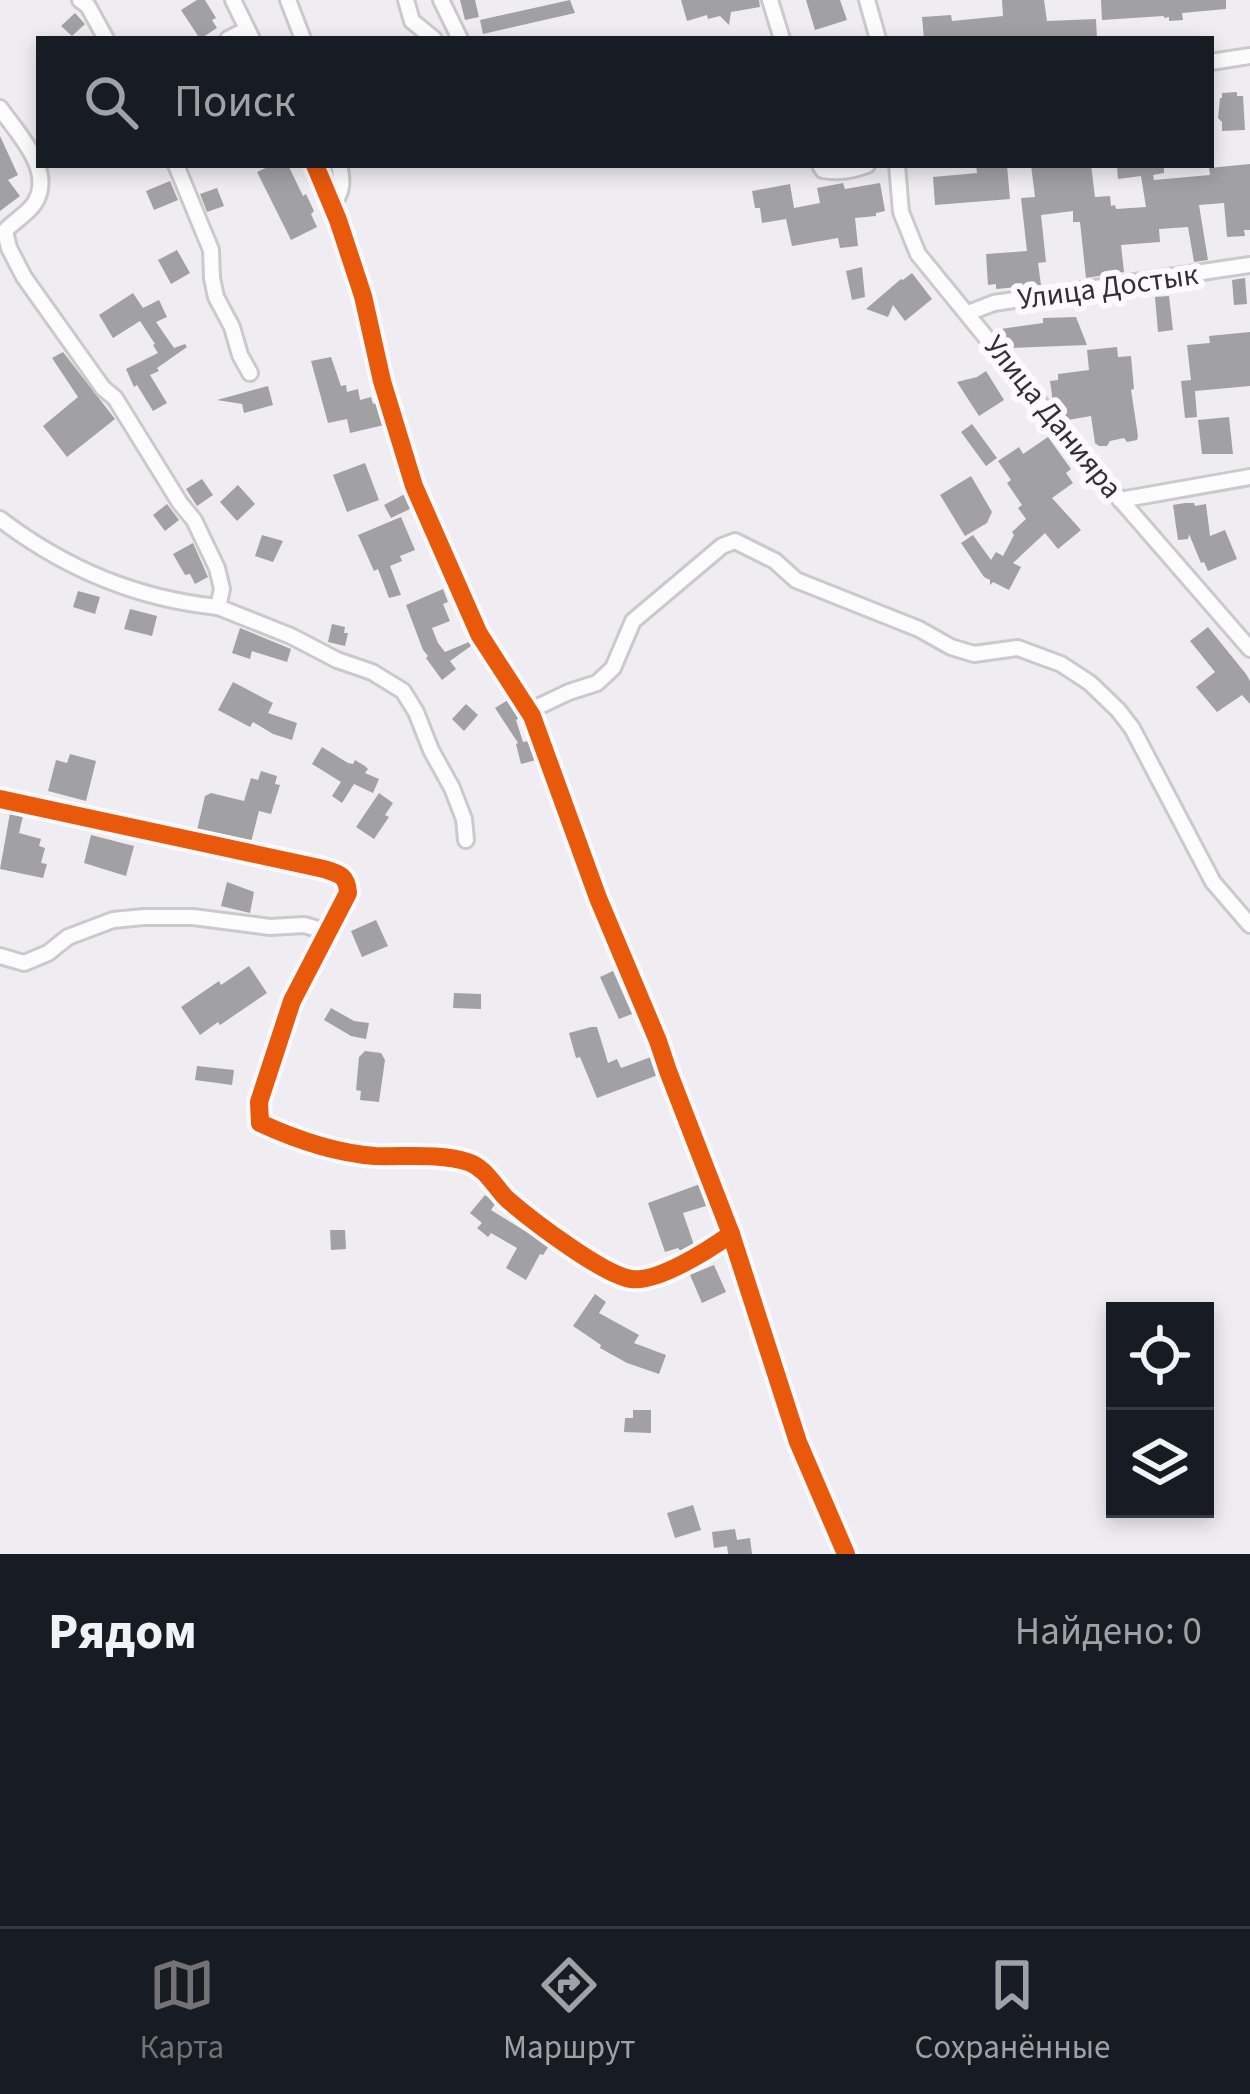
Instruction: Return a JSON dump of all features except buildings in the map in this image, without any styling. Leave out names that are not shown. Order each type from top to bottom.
[{"type":"street","points":[[80,0],[104,36]]},
{"type":"street","points":[[233,0],[249,35]]},
{"type":"street","points":[[288,0],[302,36]]},
{"type":"street","points":[[406,0],[412,21],[430,36]]},
{"type":"street","points":[[440,0],[458,36]]},
{"type":"street","points":[[770,0],[781,36]]},
{"type":"street","points":[[867,0],[877,36]]},
{"type":"street","points":[[1214,62],[1250,56]]},
{"type":"street","points":[[0,108],[36,164]]},
{"type":"street","points":[[37,168],[39,191],[33,205],[5,231],[9,248],[24,277],[116,398],[194,520],[217,568],[222,589],[218,608]]},
{"type":"street","points":[[177,168],[211,250],[216,297],[250,373]]},
{"type":"street","points":[[315,168],[363,296],[382,381],[414,486],[479,634],[529,711],[731,1234],[798,1442],[839,1550]]},
{"type":"street","points":[[332,205],[339,197],[340,168]]},
{"type":"street","points":[[822,168],[835,172],[858,168]]},
{"type":"street","name":"Улица Данияра","points":[[897,168],[901,212],[918,254],[1120,500],[1250,649]]},
{"type":"street","name":"Улица Достык","points":[[968,313],[994,303],[1250,265]]},
{"type":"street","points":[[1120,500],[1250,477]]},
{"type":"street","points":[[0,519],[29,542],[87,574],[218,608],[372,672],[403,691],[452,788],[466,840]]},
{"type":"street","points":[[529,711],[597,683],[614,668],[633,622],[722,546],[735,541],[775,561],[796,580],[907,624],[951,647],[974,654],[1034,652],[1090,683],[1132,728],[1204,866],[1250,925]]},
{"type":"street","points":[[0,799],[342,875],[347,881],[348,893],[292,1001],[259,1102],[260,1123],[327,1149],[470,1162],[535,1221],[632,1280],[663,1272],[731,1234]]},
{"type":"street","points":[[0,956],[24,963],[68,937],[113,920],[144,917],[304,926],[329,932]]},
{"type":"cycle path","points":[[316,168],[363,296],[382,381],[414,486],[479,634],[532,716],[598,898],[731,1234],[798,1442],[846,1554]]},
{"type":"cycle path","points":[[0,799],[324,869],[344,879],[348,893],[292,1001],[259,1102],[260,1123],[345,1152],[468,1162],[549,1232],[603,1268],[631,1279],[669,1270],[731,1234]]}]
